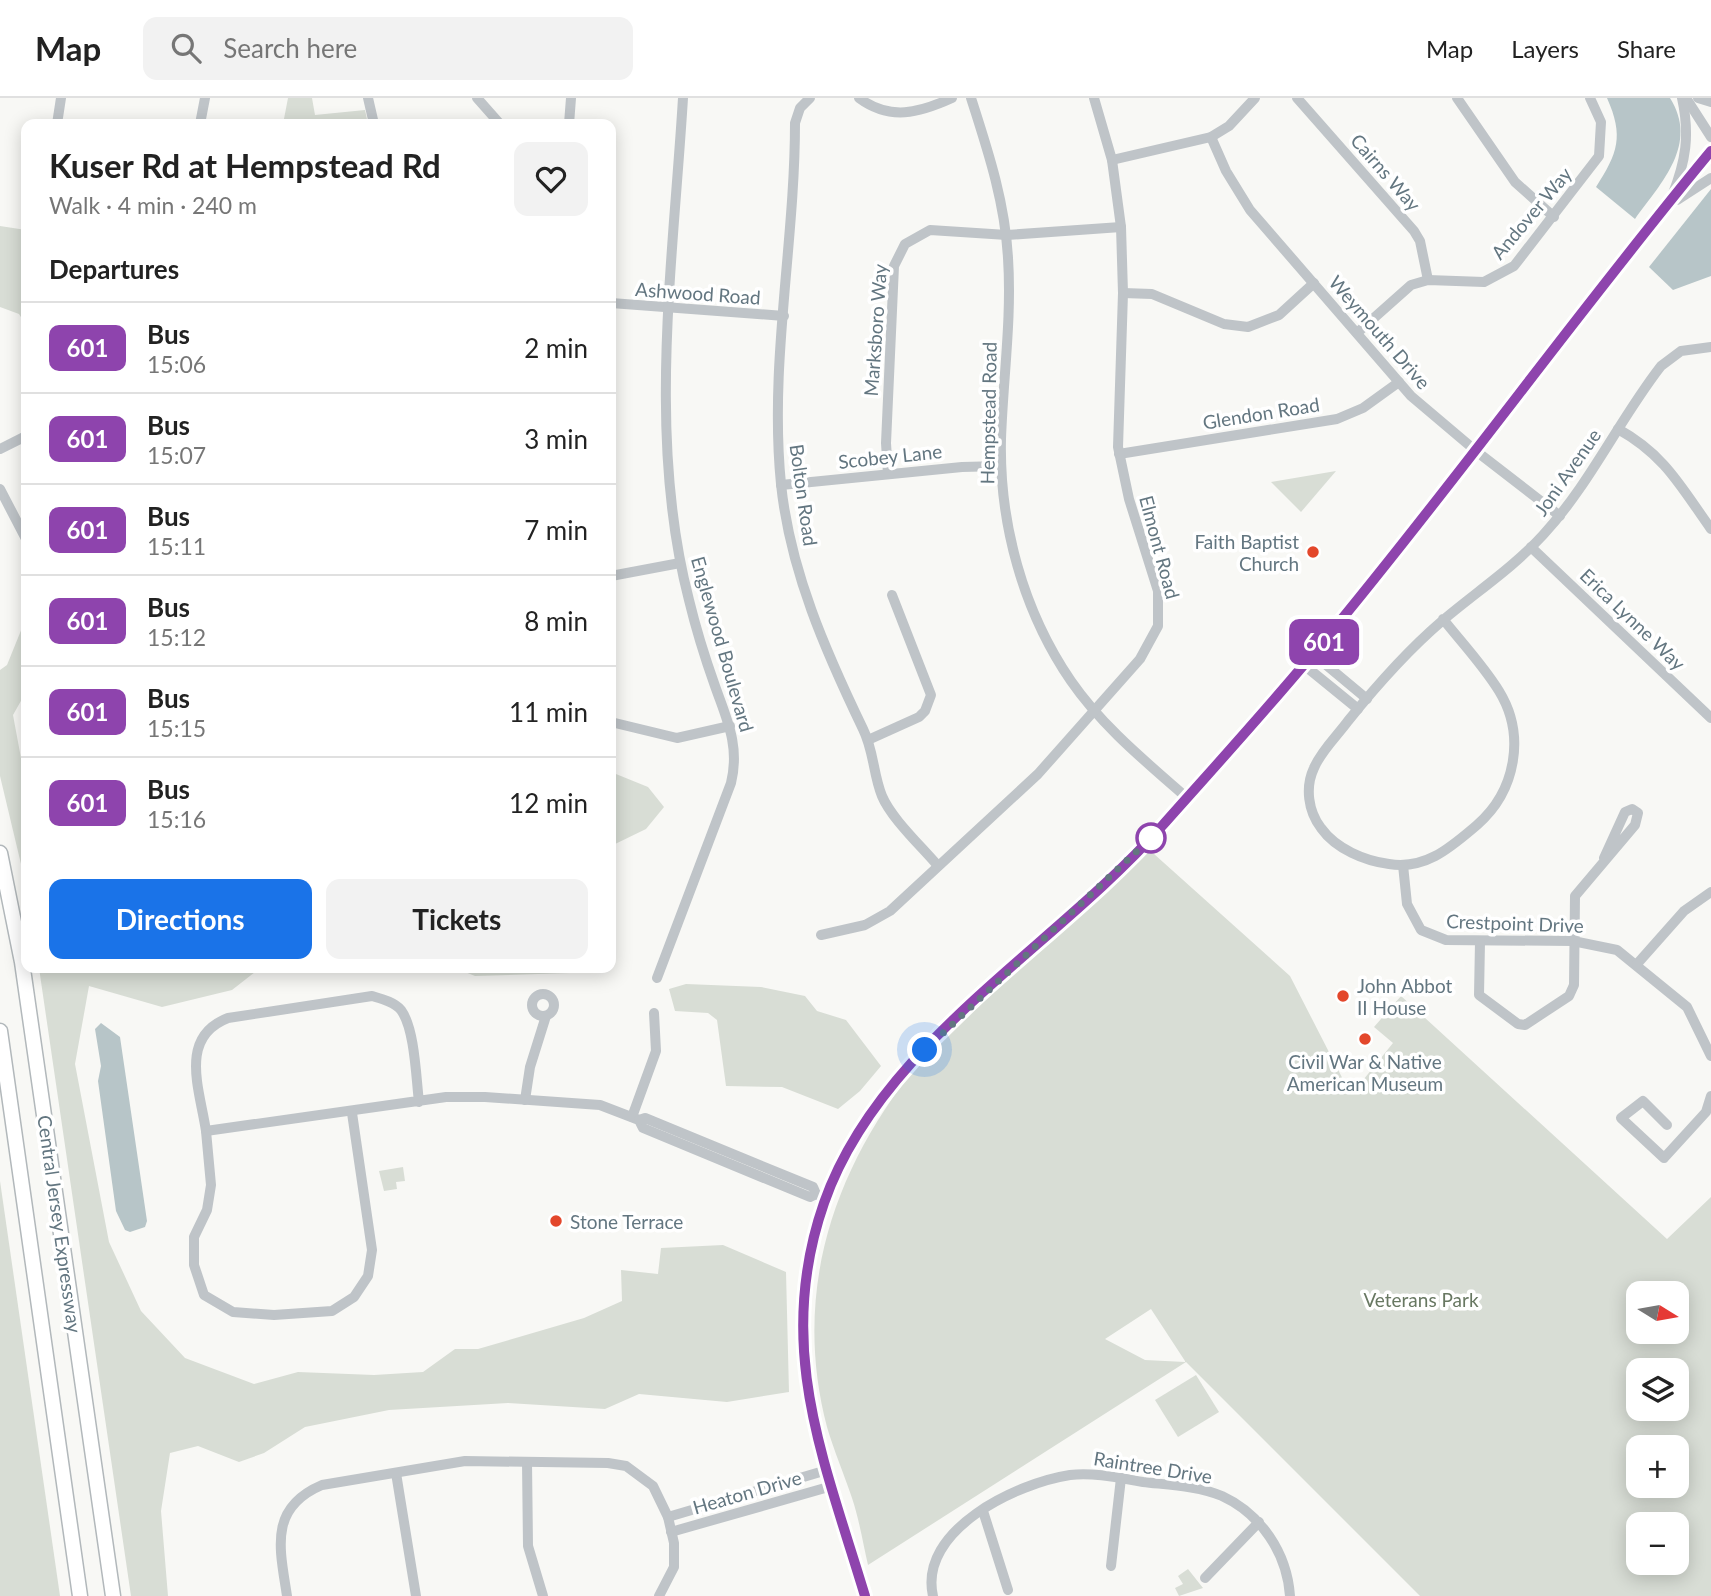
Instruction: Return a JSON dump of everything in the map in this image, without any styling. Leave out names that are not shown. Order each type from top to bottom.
[{"type":"highway","name":"Central Jersey Expressway","points":[[0,853],[21,958]]},
{"type":"highway","name":"Central Jersey Expressway","points":[[24,973],[113,1596]]},
{"type":"highway","name":"Central Jersey Expressway","points":[[0,1031],[80,1596]]},
{"type":"street","points":[[58,119],[61,98]]},
{"type":"street","points":[[201,119],[205,98]]},
{"type":"street","points":[[368,98],[373,119]]},
{"type":"street","points":[[477,98],[496,119]]},
{"type":"street","points":[[569,119],[571,98]]},
{"type":"street","name":"Englewood Boulevard","points":[[657,978],[731,783],[736,755],[730,726],[701,643],[680,563],[671,507],[666,436],[683,98]]},
{"type":"street","name":"Bolton Road","points":[[810,98],[800,108],[794,123],[778,413],[782,485],[792,546],[834,670],[868,740],[884,800],[938,866]]},
{"type":"street","points":[[859,98],[877,109],[901,114],[925,110],[952,98]]},
{"type":"street","name":"Hempstead Road","points":[[971,98],[992,160],[1007,235],[1009,290],[1001,466],[1013,549],[1031,605],[1057,658],[1094,711],[1129,747],[1186,797]]},
{"type":"street","name":"Elmont Road","points":[[821,935],[877,919],[938,866],[1038,774],[1146,652],[1153,640],[1159,614],[1158,591],[1129,499],[1119,454],[1117,425],[1123,293],[1121,227],[1112,160],[1094,98]]},
{"type":"street","points":[[1112,160],[1211,137],[1229,126],[1255,98]]},
{"type":"street","name":"Cairns Way","points":[[1297,98],[1414,230],[1420,241],[1428,280]]},
{"type":"street","points":[[1457,98],[1515,182],[1553,217]]},
{"type":"street","name":"Andover Way","points":[[1428,280],[1471,284],[1494,279],[1514,266],[1599,156],[1601,121],[1590,98]]},
{"type":"street","points":[[1684,98],[1711,137]]},
{"type":"street","points":[[1668,206],[1687,152],[1684,98]]},
{"type":"street","points":[[1698,98],[1711,102]]},
{"type":"street","name":"Weymouth Drive","points":[[1211,137],[1237,191],[1399,382],[1429,413],[1560,516]]},
{"type":"street","points":[[865,1596],[808,1400],[802,1332],[807,1268],[821,1196],[854,1136],[891,1083],[1129,861],[1304,665],[1711,151]]},
{"type":"street","points":[[1668,206],[1711,178]]},
{"type":"street","name":"Marksboro Way","points":[[888,474],[886,443],[894,280],[899,252],[912,237],[930,230],[1007,235],[1121,227]]},
{"type":"street","points":[[1357,333],[1402,290],[1428,280]]},
{"type":"street","points":[[1123,293],[1152,294],[1224,324],[1248,327],[1279,315],[1314,283]]},
{"type":"street","name":"Ashwood Road","points":[[616,304],[784,316]]},
{"type":"street","name":"Joni Avenue","points":[[1443,620],[1504,702],[1513,731],[1513,761],[1505,790],[1488,816],[1446,851],[1422,862],[1404,865],[1382,863],[1348,850],[1325,835],[1312,813],[1309,790],[1314,768],[1396,664],[1443,620],[1531,547],[1560,516],[1661,366],[1681,351],[1711,346]]},
{"type":"street","name":"Glendon Road","points":[[1119,454],[1337,419],[1363,408],[1399,382]]},
{"type":"street","points":[[1618,429],[1640,441],[1662,461],[1711,529]]},
{"type":"street","points":[[0,449],[21,438]]},
{"type":"street","name":"Scobey Lane","points":[[782,485],[1001,466]]},
{"type":"street","points":[[0,489],[21,529]]},
{"type":"street","name":"Erica Lynne Way","points":[[1531,547],[1711,718]]},
{"type":"street","points":[[616,575],[680,563]]},
{"type":"street","points":[[868,740],[919,717],[929,704],[931,695],[892,595]]},
{"type":"street","points":[[1313,654],[1367,699]]},
{"type":"street","points":[[1304,665],[1358,709]]},
{"type":"street","points":[[616,723],[677,738],[730,726]]},
{"type":"street","points":[[1480,942],[1479,995],[1520,1025],[1569,996],[1573,991],[1575,896],[1635,824],[1638,813],[1632,809],[1625,812],[1604,858]]},
{"type":"street","name":"Crestpoint Drive","points":[[1404,865],[1407,904],[1421,930],[1446,940],[1573,941],[1606,946],[1637,964],[1687,1007],[1711,1056]]},
{"type":"street","points":[[1637,964],[1684,911],[1711,892]]},
{"type":"street","points":[[352,1112],[372,1250],[368,1276],[354,1297],[332,1311],[274,1315],[233,1311],[204,1295],[194,1265],[194,1237],[207,1210],[211,1185],[196,1051],[203,1033],[213,1023],[228,1018],[372,996],[401,1010],[408,1026],[419,1102]]},
{"type":"street","points":[[635,1119],[656,1051],[654,1013]]},
{"type":"street","points":[[525,1100],[530,1067],[546,1016]]},
{"type":"street","points":[[1667,1125],[1643,1101],[1622,1118],[1664,1158],[1706,1112],[1711,1096]]},
{"type":"street","points":[[206,1131],[446,1097],[600,1105],[635,1119],[646,1118],[726,1157],[813,1187],[821,1196]]},
{"type":"street","points":[[287,1596],[279,1544],[283,1523],[294,1504],[322,1485],[465,1461],[626,1466],[653,1486],[668,1517],[674,1567],[660,1596]]},
{"type":"street","points":[[527,1462],[528,1546],[543,1596]]},
{"type":"street","name":"Heaton Drive","points":[[668,1517],[827,1470]]},
{"type":"street","points":[[396,1473],[416,1596]]},
{"type":"street","name":"Raintree Drive","points":[[933,1596],[933,1566],[942,1544],[960,1525],[1022,1489],[1060,1477],[1088,1474],[1205,1490],[1235,1504],[1259,1522],[1284,1564],[1290,1596]]},
{"type":"street","points":[[1111,1566],[1121,1478]]},
{"type":"street","name":"Heaton Drive","points":[[671,1532],[832,1486]]},
{"type":"street","points":[[983,1511],[1008,1590]]},
{"type":"street","points":[[1205,1578],[1259,1522]]},
{"type":"green space","points":[[288,98],[312,98],[315,115],[365,110],[367,119],[284,119]]},
{"type":"green space","points":[[0,226],[21,229],[21,317],[0,307]]},
{"type":"green space","points":[[1336,471],[1301,512],[1271,482]]},
{"type":"green space","points":[[21,630],[21,701],[13,715],[21,758],[21,864],[0,776],[0,670],[7,665]]},
{"type":"green space","points":[[616,774],[648,787],[664,807],[646,829],[616,844]]},
{"type":"green space","name":"Veterans Park","points":[[1144,845],[1290,976],[1351,1095],[1393,1043],[1374,1027],[1401,996],[1667,1239],[1711,1197],[1711,1596],[1420,1596],[1186,1362],[868,1565],[854,1506],[827,1427],[818,1379],[814,1332],[817,1286],[826,1241],[840,1197],[858,1155],[910,1074]],"holes":[[[1151,1309],[1185,1361],[1185,1362],[1145,1360],[1105,1339]]]},
{"type":"green space","points":[[40,973],[254,973],[232,990],[162,1007],[89,986],[75,1064],[109,1242],[141,1311],[185,1358],[254,1384],[298,1372],[374,1375],[423,1372],[455,1349],[478,1349],[584,1318],[622,1301],[621,1270],[658,1274],[661,1248],[723,1245],[786,1272],[789,1392],[727,1402],[639,1394],[605,1409],[508,1403],[389,1410],[305,1427],[264,1453],[239,1462],[198,1446],[170,1453],[161,1511],[168,1596],[131,1596]]},
{"type":"green space","points":[[468,973],[569,973],[475,976]]},
{"type":"green space","points":[[686,984],[761,987],[805,996],[817,1011],[846,1020],[881,1066],[860,1091],[838,1109],[782,1087],[726,1086],[717,1020],[708,1013],[675,1011],[669,989]]},
{"type":"green space","points":[[403,1167],[405,1181],[396,1182],[397,1189],[384,1191],[379,1171]]},
{"type":"green space","points":[[0,1181],[60,1596],[0,1596]]},
{"type":"green space","points":[[1196,1375],[1219,1412],[1178,1437],[1155,1400]]},
{"type":"green space","points":[[1188,1569],[1203,1588],[1179,1596],[1175,1588],[1183,1584],[1178,1576]]},
{"type":"shaded area","points":[[1607,98],[1670,98],[1678,115],[1681,131],[1674,162],[1635,219],[1596,187],[1614,154],[1616,144],[1616,123]]},
{"type":"shaded area","points":[[1711,189],[1711,276],[1673,290],[1649,267]]},
{"type":"shaded area","points":[[101,1023],[120,1037],[147,1221],[145,1227],[130,1232],[125,1230],[116,1211],[98,1081],[101,1066],[95,1029]]},
{"type":"bus line","name":"601","points":[[865,1596],[814,1427],[806,1387],[802,1332],[806,1277],[816,1229],[834,1177],[854,1136],[891,1083],[959,1016],[1129,861],[1304,665],[1711,151]]},
{"type":"place","name":"Faith Baptist Church","points":[[1313,552]]},
{"type":"place","name":"John Abbot II House","points":[[1343,996]]},
{"type":"place","name":"Civil War & Native American Museum","points":[[1365,1039]]},
{"type":"place","name":"Stone Terrace","points":[[556,1221]]},
{"type":"route","points":[[925,1050],[1154,835],[1151,838]]}]
